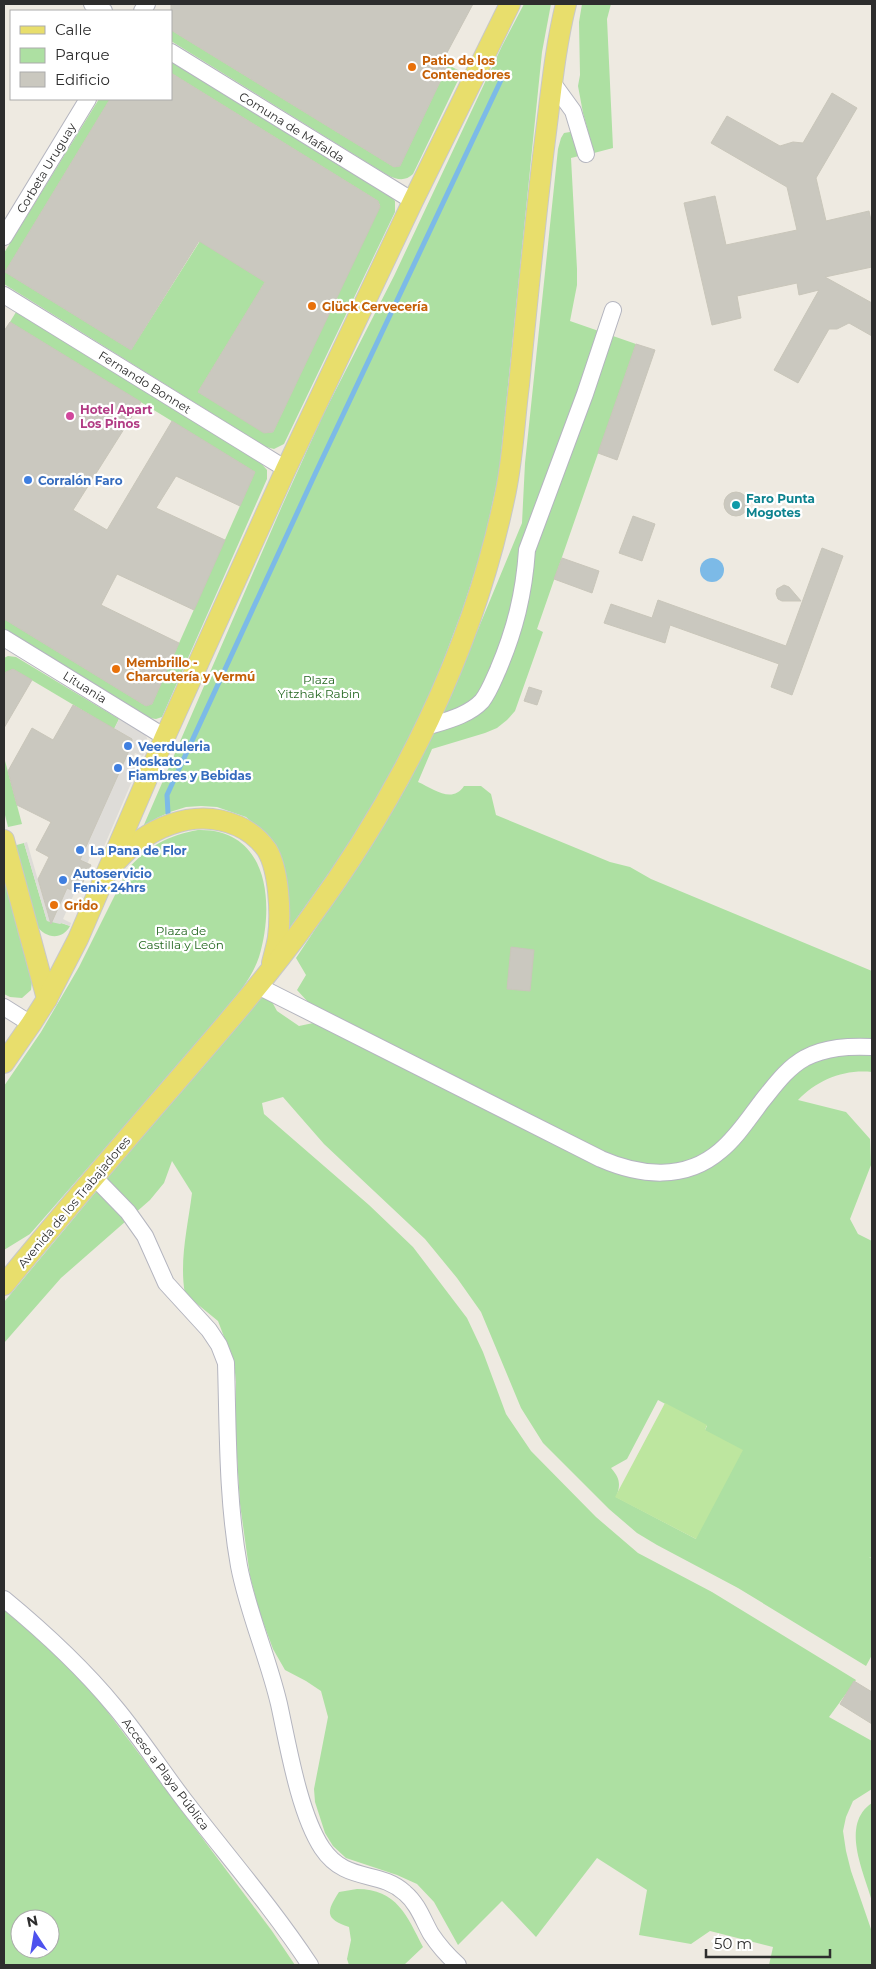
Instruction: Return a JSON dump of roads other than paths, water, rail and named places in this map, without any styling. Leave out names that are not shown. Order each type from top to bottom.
[{"type":"main road","points":[[6,1057],[47,999],[78,939],[165,737],[286,469],[413,201],[510,4]]},
{"type":"main road","name":"Avenida de los Trabajadores","points":[[4,1286],[41,1239],[258,986],[311,918],[392,793],[426,727],[460,645],[484,576],[506,495],[552,82],[566,4]]},
{"type":"main road","points":[[106,874],[129,848],[154,831],[170,824],[202,818],[218,819],[245,829],[267,851],[273,867],[280,919],[278,938],[270,970]]},
{"type":"main road","points":[[4,840],[47,999]]},
{"type":"main road","points":[[4,1261],[16,1256],[41,1239]]},
{"type":"street","name":"Comuna de Mafalda","points":[[172,53],[413,201]]},
{"type":"street","points":[[552,82],[573,111],[586,154]]},
{"type":"street","name":"Corbeta Uruguay","points":[[4,237],[87,100]]},
{"type":"street","name":"Fernando Bonnet","points":[[4,295],[286,469]]},
{"type":"street","points":[[426,727],[467,712],[481,702],[490,689],[511,639],[525,578],[527,550],[585,394],[613,310]]},
{"type":"street","name":"Lituania","points":[[5,641],[165,737]]},
{"type":"street","points":[[258,986],[601,1159],[632,1170],[649,1173],[665,1173],[684,1169],[702,1162],[719,1152],[782,1077],[793,1066],[806,1058],[837,1048],[872,1047]]},
{"type":"street","points":[[4,1007],[31,1024]]},
{"type":"street","points":[[94,1177],[128,1212],[145,1236],[166,1283],[209,1330],[219,1345],[226,1363],[231,1501],[239,1566],[249,1605],[272,1676],[295,1773],[309,1821],[321,1846],[332,1862],[347,1871],[389,1882],[405,1892],[417,1907],[431,1934],[443,1951],[458,1965]]},
{"type":"street","name":"Acceso a Playa Pública","points":[[4,1599],[41,1630],[84,1671],[117,1709],[170,1782],[291,1936],[310,1965]]},
{"type":"water","points":[[712,558],[720,562],[724,570],[720,578],[712,582],[704,578],[700,570],[704,562]]},
{"type":"waterway","points":[[168,813],[167,795],[316,472],[502,78]]},
{"type":"place","name":"Patio de los Contenedores","points":[[412,67]]},
{"type":"place","name":"Glück Cervecería","points":[[312,306]]},
{"type":"place","name":"Hotel Apart Los Pinos","points":[[70,416]]},
{"type":"place","name":"Corralón Faro","points":[[28,480]]},
{"type":"place","name":"Faro Punta Mogotes","points":[[736,505]]},
{"type":"place","name":"Membrillo - Charcutería y Vermú","points":[[116,669]]},
{"type":"place","name":"Veerduleria","points":[[128,746]]},
{"type":"place","name":"Moskato - Fiambres y Bebidas","points":[[118,768]]},
{"type":"place","name":"La Pana de Flor","points":[[80,850]]},
{"type":"place","name":"Autoservicio Fenix 24hrs","points":[[63,880]]},
{"type":"place","name":"Grido","points":[[54,905]]},
{"type":"park label","name":"Plaza Yitzhak Rabin","points":[[319,686]]},
{"type":"park label","name":"Plaza de Castilla y León","points":[[181,937]]}]
